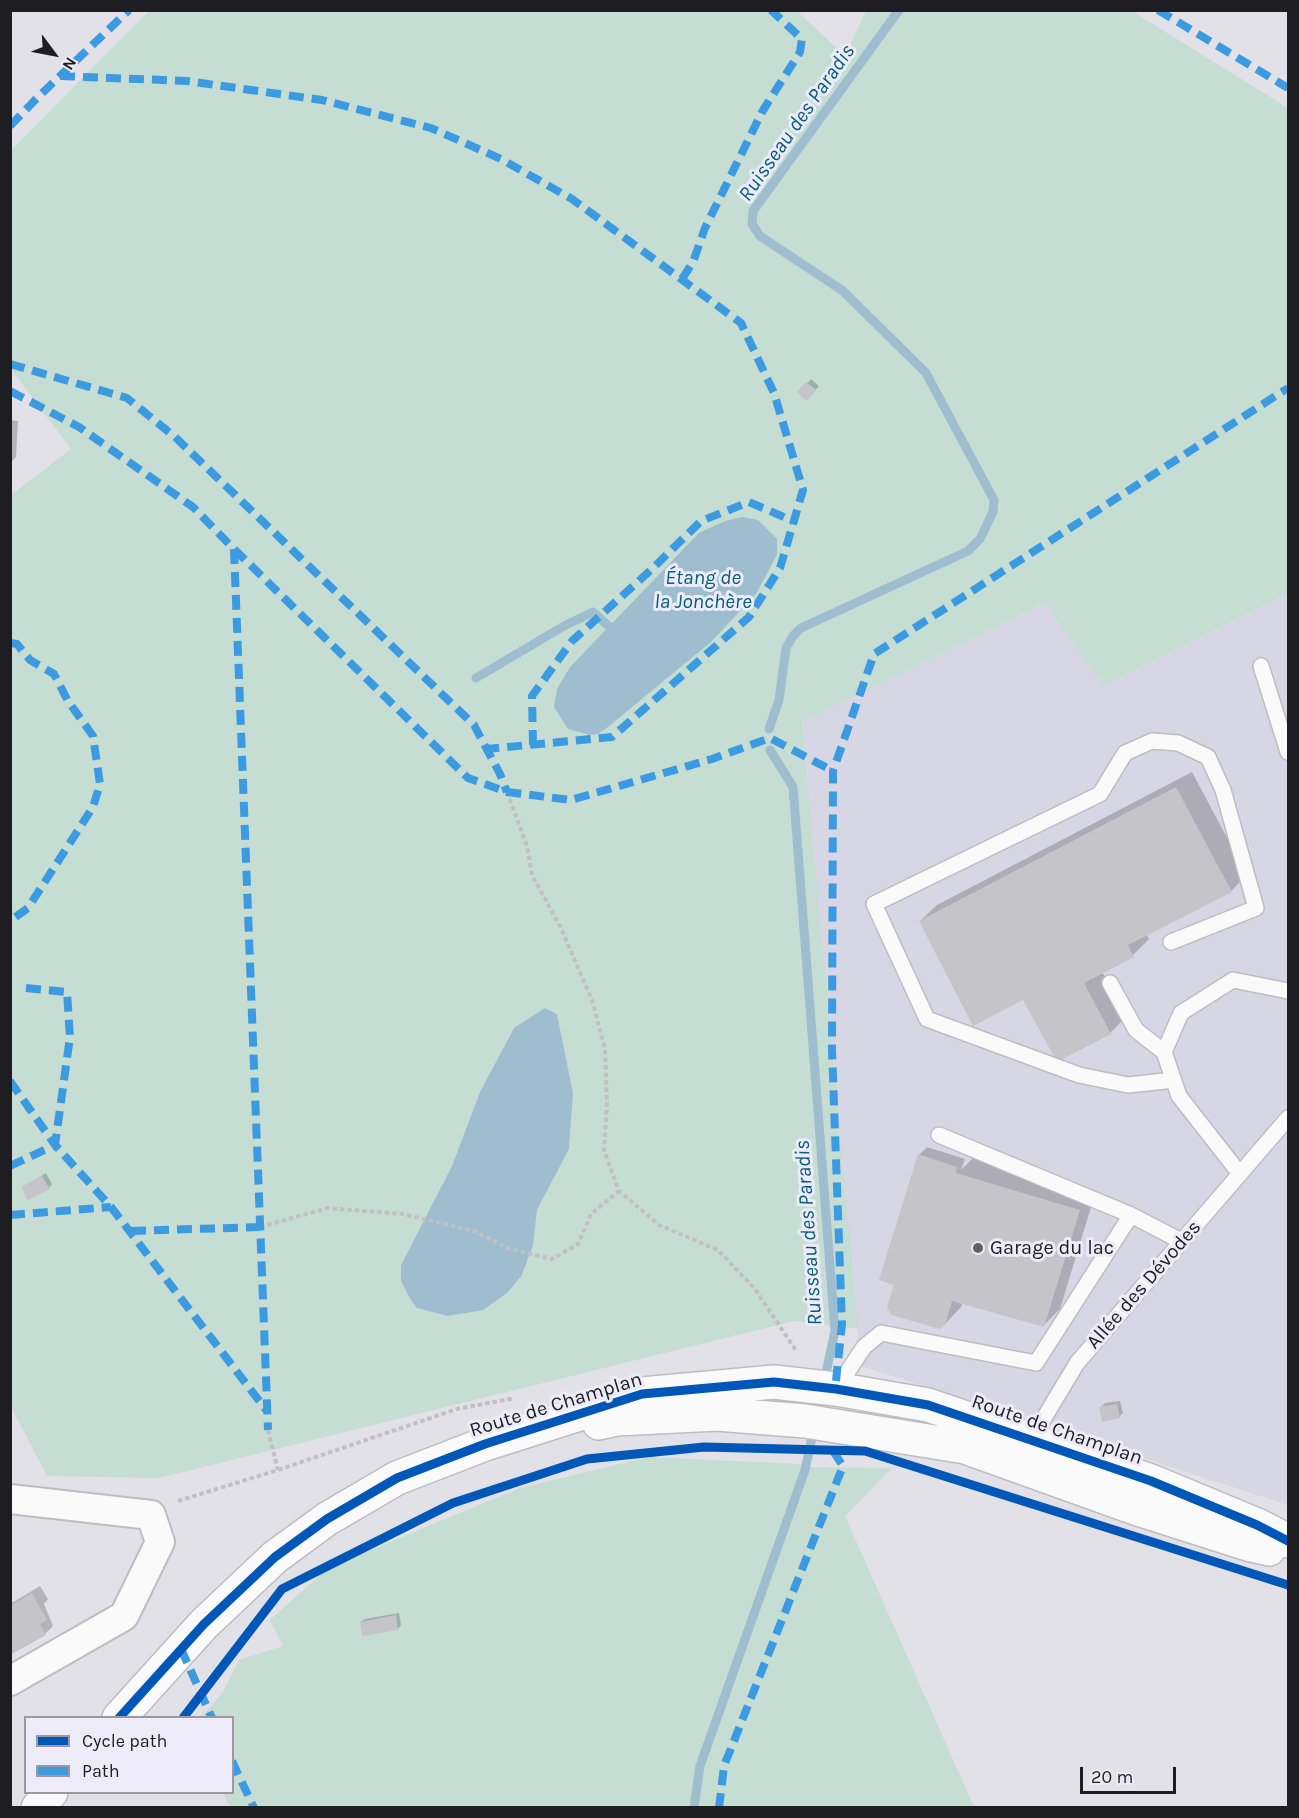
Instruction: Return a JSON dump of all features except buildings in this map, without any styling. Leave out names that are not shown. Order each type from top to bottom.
[{"type":"street","name":"Route de Champlan","points":[[121,1716],[204,1624],[275,1557],[327,1519],[397,1478],[485,1444],[642,1394],[774,1382],[928,1405],[1024,1452],[1151,1481],[1257,1525],[1288,1541]]},
{"type":"street","points":[[485,1444],[617,1419],[717,1414],[820,1423],[965,1447],[1024,1452],[1135,1508],[1251,1545],[1288,1553]]},
{"type":"street","points":[[10,1499],[151,1515],[160,1542],[124,1616],[10,1682]]},
{"type":"street","points":[[38,1808],[49,1794]]},
{"type":"lane","points":[[1261,666],[1288,752]]},
{"type":"lane","points":[[1171,942],[1256,908],[1223,790],[1212,765],[1208,757],[1178,743],[1152,741],[1125,753],[1100,794],[874,904],[927,1019],[1079,1075],[1128,1085],[1174,1080]]},
{"type":"lane","points":[[1164,1052],[1181,1013],[1233,980],[1288,990]]},
{"type":"lane","points":[[1110,983],[1136,1030],[1164,1052],[1179,1096],[1240,1174]]},
{"type":"lane","name":"Allée des Dévodes","points":[[1024,1452],[1077,1363],[1288,1118]]},
{"type":"lane","points":[[939,1135],[1131,1215],[1181,1241]]},
{"type":"lane","points":[[821,1388],[881,1333],[1036,1363],[1131,1215]]},
{"type":"path","points":[[507,792],[527,846],[532,875],[560,926],[592,1000],[605,1049],[607,1104],[604,1150],[619,1191],[658,1225],[718,1250],[755,1289],[789,1341]]},
{"type":"path","points":[[261,1227],[328,1208],[403,1214],[474,1231],[510,1249],[552,1259],[578,1244],[591,1214],[619,1191]]},
{"type":"path","points":[[268,1430],[278,1470]]},
{"type":"shaded area","points":[[1288,593],[1288,1505],[861,1366],[802,722],[1046,603],[1103,686]]},
{"type":"green space","points":[[149,11],[797,11],[845,56],[866,11],[1132,11],[1288,108],[1288,593],[1103,686],[1045,603],[802,722],[858,1329],[794,1321],[159,1478],[47,1476],[11,1407],[11,495],[71,449],[11,369],[11,150]],"holes":[[[777,554],[756,594],[711,642],[598,734],[570,667],[601,637]],[[546,1008],[557,1014],[573,1092],[569,1149],[537,1210],[533,1245],[522,1275],[447,1316],[417,1308],[401,1265],[452,1166],[480,1092],[514,1028]]]},
{"type":"green space","points":[[649,1457],[801,1464],[801,1467],[892,1468],[845,1516],[974,1807],[230,1807],[224,1794],[234,1794],[234,1716],[203,1716],[223,1692],[239,1660],[283,1646],[270,1620],[328,1568],[520,1488]]},
{"type":"water","name":"Étang de la Jonchère","points":[[742,517],[758,520],[777,539],[777,555],[756,594],[711,642],[608,727],[598,734],[590,735],[568,729],[554,707],[557,689],[570,667],[699,533],[725,521]]},
{"type":"water","points":[[545,1008],[557,1014],[573,1093],[569,1149],[537,1210],[533,1245],[522,1275],[507,1293],[483,1310],[447,1316],[417,1308],[401,1281],[401,1265],[452,1166],[480,1092],[514,1028]]},
{"type":"waterway","name":"Ruisseau des Paradis","points":[[769,729],[779,700],[786,648],[801,628],[968,551],[980,539],[993,512],[994,500],[926,373],[843,291],[760,236],[752,224],[753,211],[899,10]]},
{"type":"waterway","points":[[476,678],[564,626],[593,612],[617,634]]},
{"type":"waterway","name":"Ruisseau des Paradis","points":[[694,1808],[700,1766],[805,1470],[835,1331],[793,787],[770,750]]},
{"type":"marked path","points":[[10,126],[129,10]]},
{"type":"marked path","points":[[682,279],[693,262],[705,228],[762,112],[800,52],[802,39],[771,10]]},
{"type":"marked path","points":[[1158,10],[1288,88]]},
{"type":"marked path","points":[[60,76],[187,81],[322,100],[431,128],[501,159],[572,199],[741,323],[774,393],[803,490],[780,568],[749,617],[612,737],[487,749]]},
{"type":"marked path","points":[[10,364],[127,398],[175,437],[474,725],[507,792]]},
{"type":"marked path","points":[[836,1381],[842,1324],[832,1050],[833,771],[874,654],[1288,388]]},
{"type":"marked path","points":[[10,391],[79,427],[193,507],[468,778],[507,792],[571,800],[712,759],[770,738],[833,771]]},
{"type":"marked path","points":[[533,745],[532,696],[572,641],[651,570],[701,521],[749,502],[793,521]]},
{"type":"marked path","points":[[234,549],[268,1430]]},
{"type":"marked path","points":[[10,643],[17,644],[30,660],[54,674],[68,701],[93,736],[100,784],[93,807],[28,908],[10,921]]},
{"type":"marked path","points":[[10,1166],[55,1145],[70,1037],[67,992],[26,988]]},
{"type":"marked path","points":[[10,1081],[55,1145],[111,1207],[267,1411]]},
{"type":"marked path","points":[[10,1215],[111,1207]]},
{"type":"marked path","points":[[131,1231],[260,1227]]},
{"type":"marked path","points":[[719,1808],[724,1766],[843,1466],[833,1451]]},
{"type":"marked path","points":[[181,1649],[211,1716]]},
{"type":"marked path","points":[[234,1765],[254,1808]]},
{"type":"cycle path","points":[[121,1716],[204,1624],[275,1557],[327,1519],[397,1478],[485,1444],[642,1394],[774,1382],[836,1389],[928,1405],[1151,1481],[1257,1525],[1288,1541]]},
{"type":"cycle path","points":[[185,1716],[282,1589],[453,1503],[587,1459],[704,1447],[865,1451],[1288,1585]]},
{"type":"place","name":"Garage du lac","points":[[978,1248]]}]
